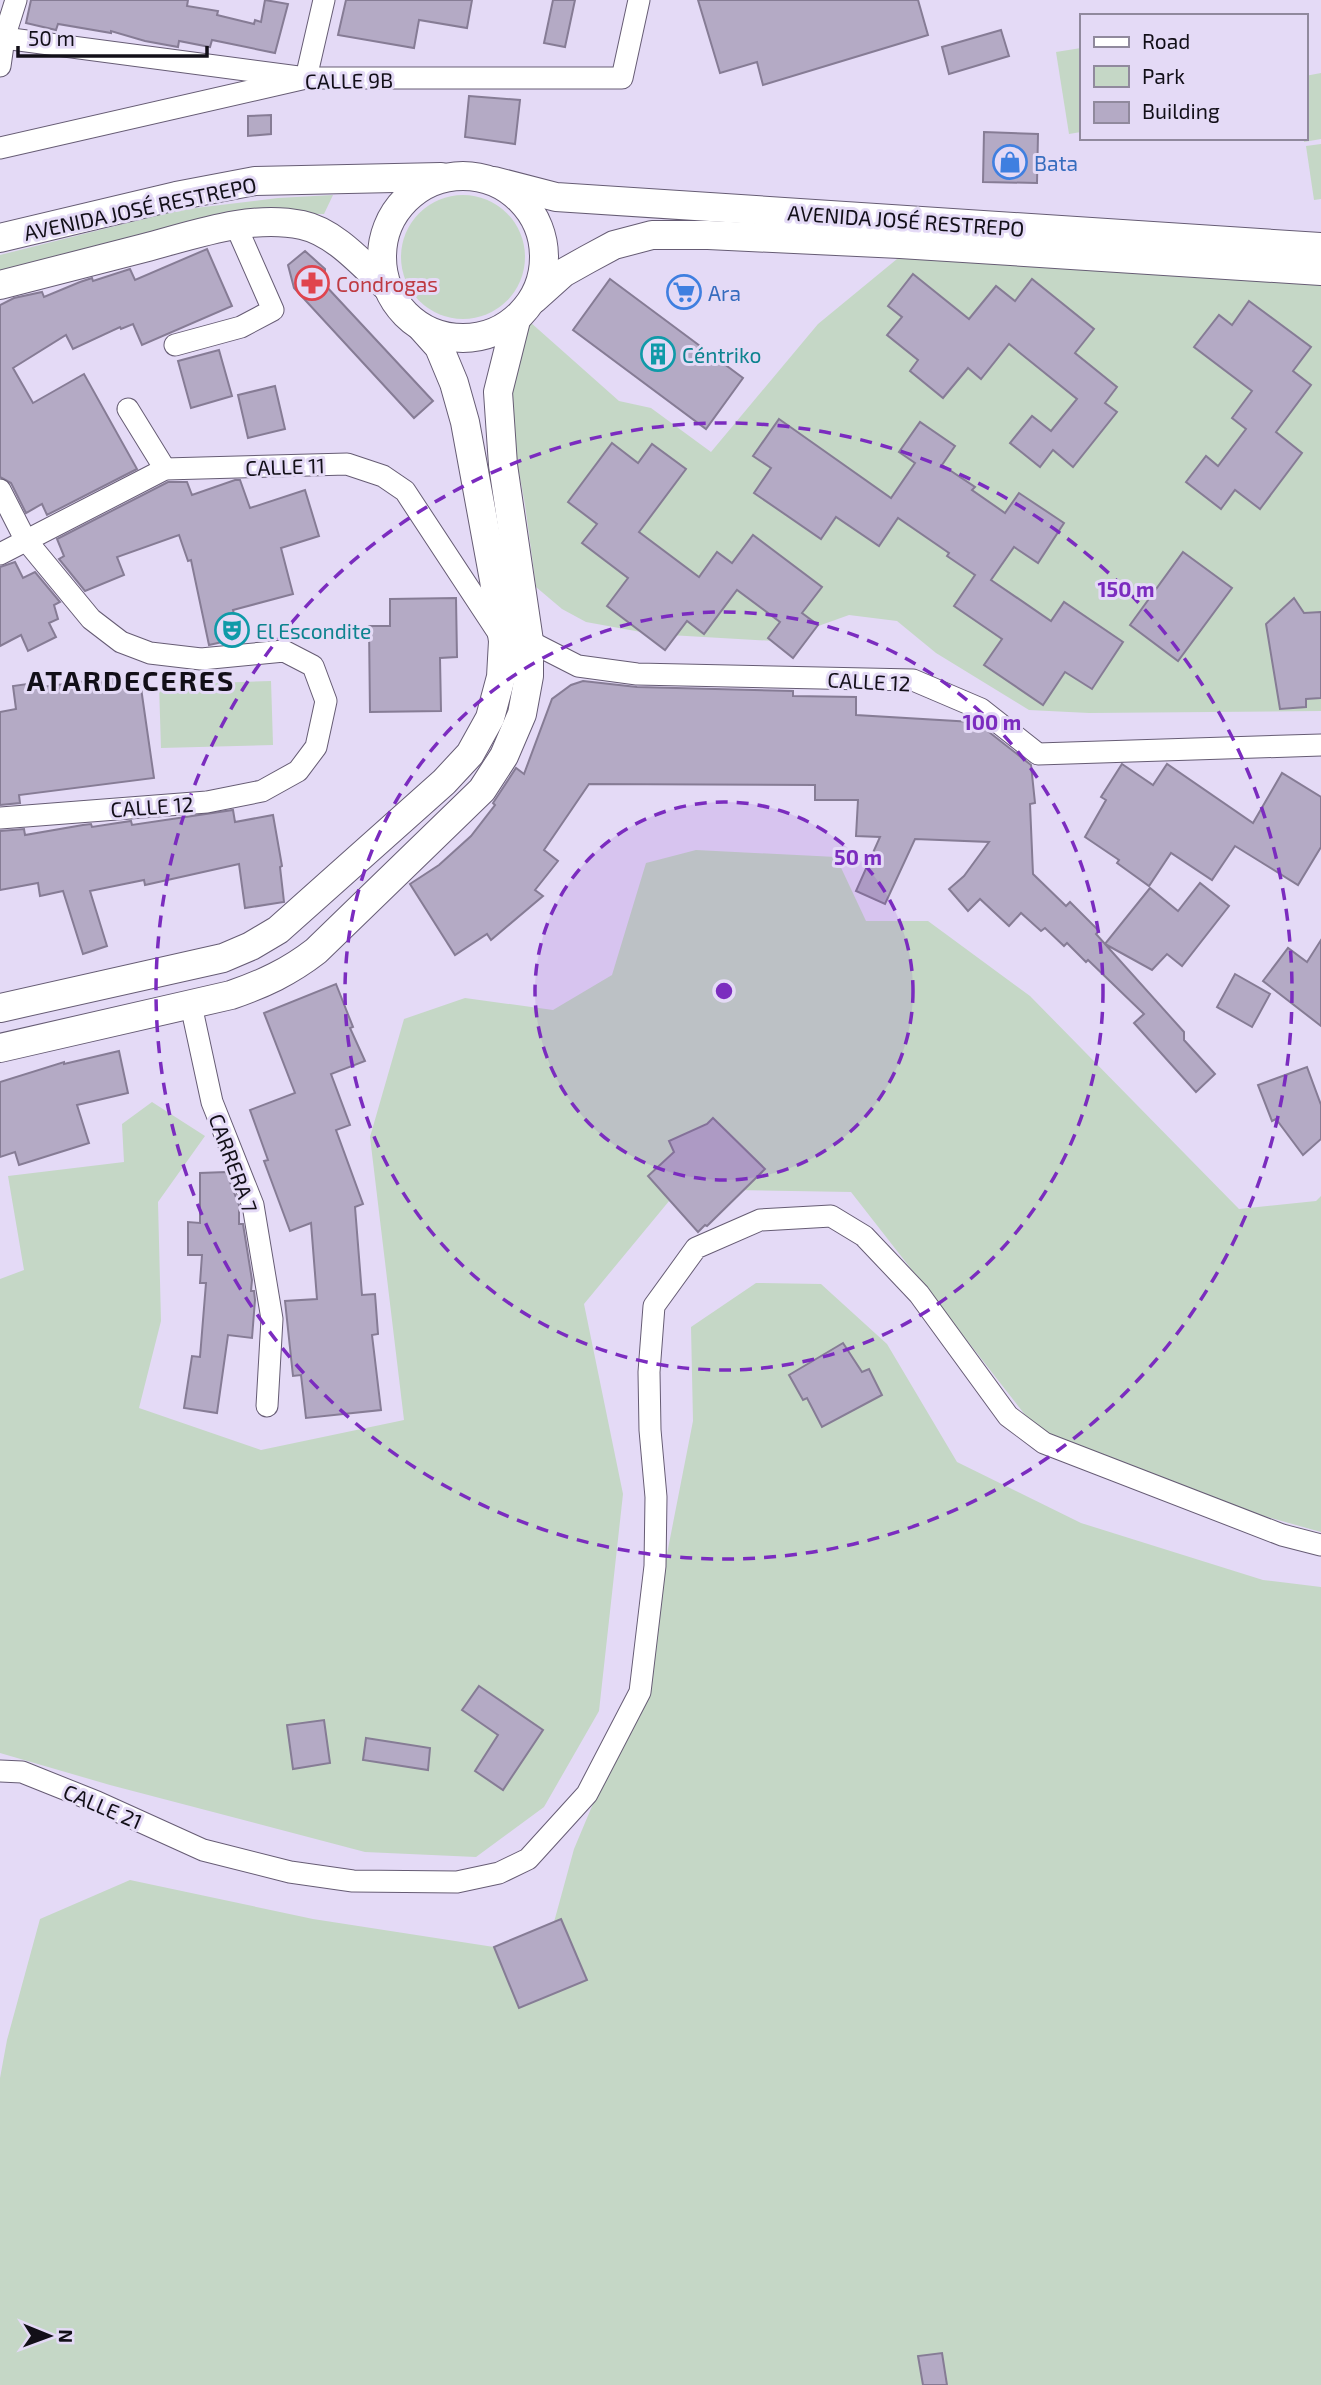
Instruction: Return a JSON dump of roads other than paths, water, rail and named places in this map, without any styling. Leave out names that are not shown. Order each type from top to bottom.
[{"type":"main road","points":[[0,1008],[223,958],[251,946],[278,930],[443,782],[470,754],[490,718],[501,677],[516,641],[498,392],[525,310],[542,278],[545,254],[541,231],[530,210],[514,193],[494,181],[471,175],[447,177],[425,185],[406,198],[392,218],[383,240],[382,264],[387,287],[401,310],[439,347],[454,383],[465,422],[494,580],[516,641],[529,676],[522,714],[504,757],[482,790],[316,951],[291,970],[262,985],[191,1005],[0,1048]]},
{"type":"main road","name":"AVENIDA JOSÉ RESTREPO","points":[[0,238],[176,196],[255,181],[447,177]]},
{"type":"main road","name":"AVENIDA JOSÉ RESTREPO","points":[[494,181],[556,197],[1321,247]]},
{"type":"main road","name":"AVENIDA JOSÉ RESTREPO","points":[[0,285],[236,226],[271,223],[303,225],[325,234],[354,256],[387,287]]},
{"type":"main road","name":"AVENIDA JOSÉ RESTREPO","points":[[525,310],[563,273],[614,245],[652,235],[900,244],[1321,271]]},
{"type":"main road","points":[[422,328],[445,338],[470,339],[495,334],[525,310]]},
{"type":"street","points":[[0,66],[4,38],[16,0]]},
{"type":"street","points":[[4,38],[306,78],[324,0]]},
{"type":"street","name":"CALLE 9B","points":[[0,148],[306,78],[622,78],[639,0]]},
{"type":"street","points":[[175,345],[241,327],[273,310],[236,226]]},
{"type":"street","points":[[128,410],[165,469]]},
{"type":"street","name":"CALLE 11","points":[[0,554],[165,469],[347,464],[383,476],[405,491],[516,641]]},
{"type":"street","points":[[0,490],[25,540]]},
{"type":"street","name":"CALLE 12","points":[[0,818],[207,802],[262,791],[298,771],[316,747],[327,701],[313,666],[284,651],[201,659],[150,653],[121,642],[91,619],[25,540]]},
{"type":"street","name":"CALLE 12","points":[[516,641],[578,666],[637,674],[913,680],[981,709],[1038,754],[1321,745]]},
{"type":"street","name":"CARRERA 7","points":[[191,1005],[212,1102],[253,1205],[272,1319],[267,1406]]},
{"type":"street","name":"CALLE 21","points":[[0,1771],[22,1772],[97,1802],[203,1850],[290,1872],[353,1881],[457,1882],[499,1874],[528,1859],[587,1794],[640,1692],[655,1566],[656,1497],[650,1430],[649,1372],[654,1307],[696,1248],[760,1220],[831,1216],[864,1236],[919,1294],[1008,1416],[1044,1443],[1282,1535],[1321,1545]]},
{"type":"place","name":"Bata","points":[[1010,162]]},
{"type":"place","name":"Condrogas","points":[[312,283]]},
{"type":"place","name":"Ara","points":[[684,292]]},
{"type":"place","name":"Céntriko","points":[[658,354]]},
{"type":"place","name":"El Escondite","points":[[232,630]]},
{"type":"district","name":"ATARDECERES","points":[[131,680]]}]
